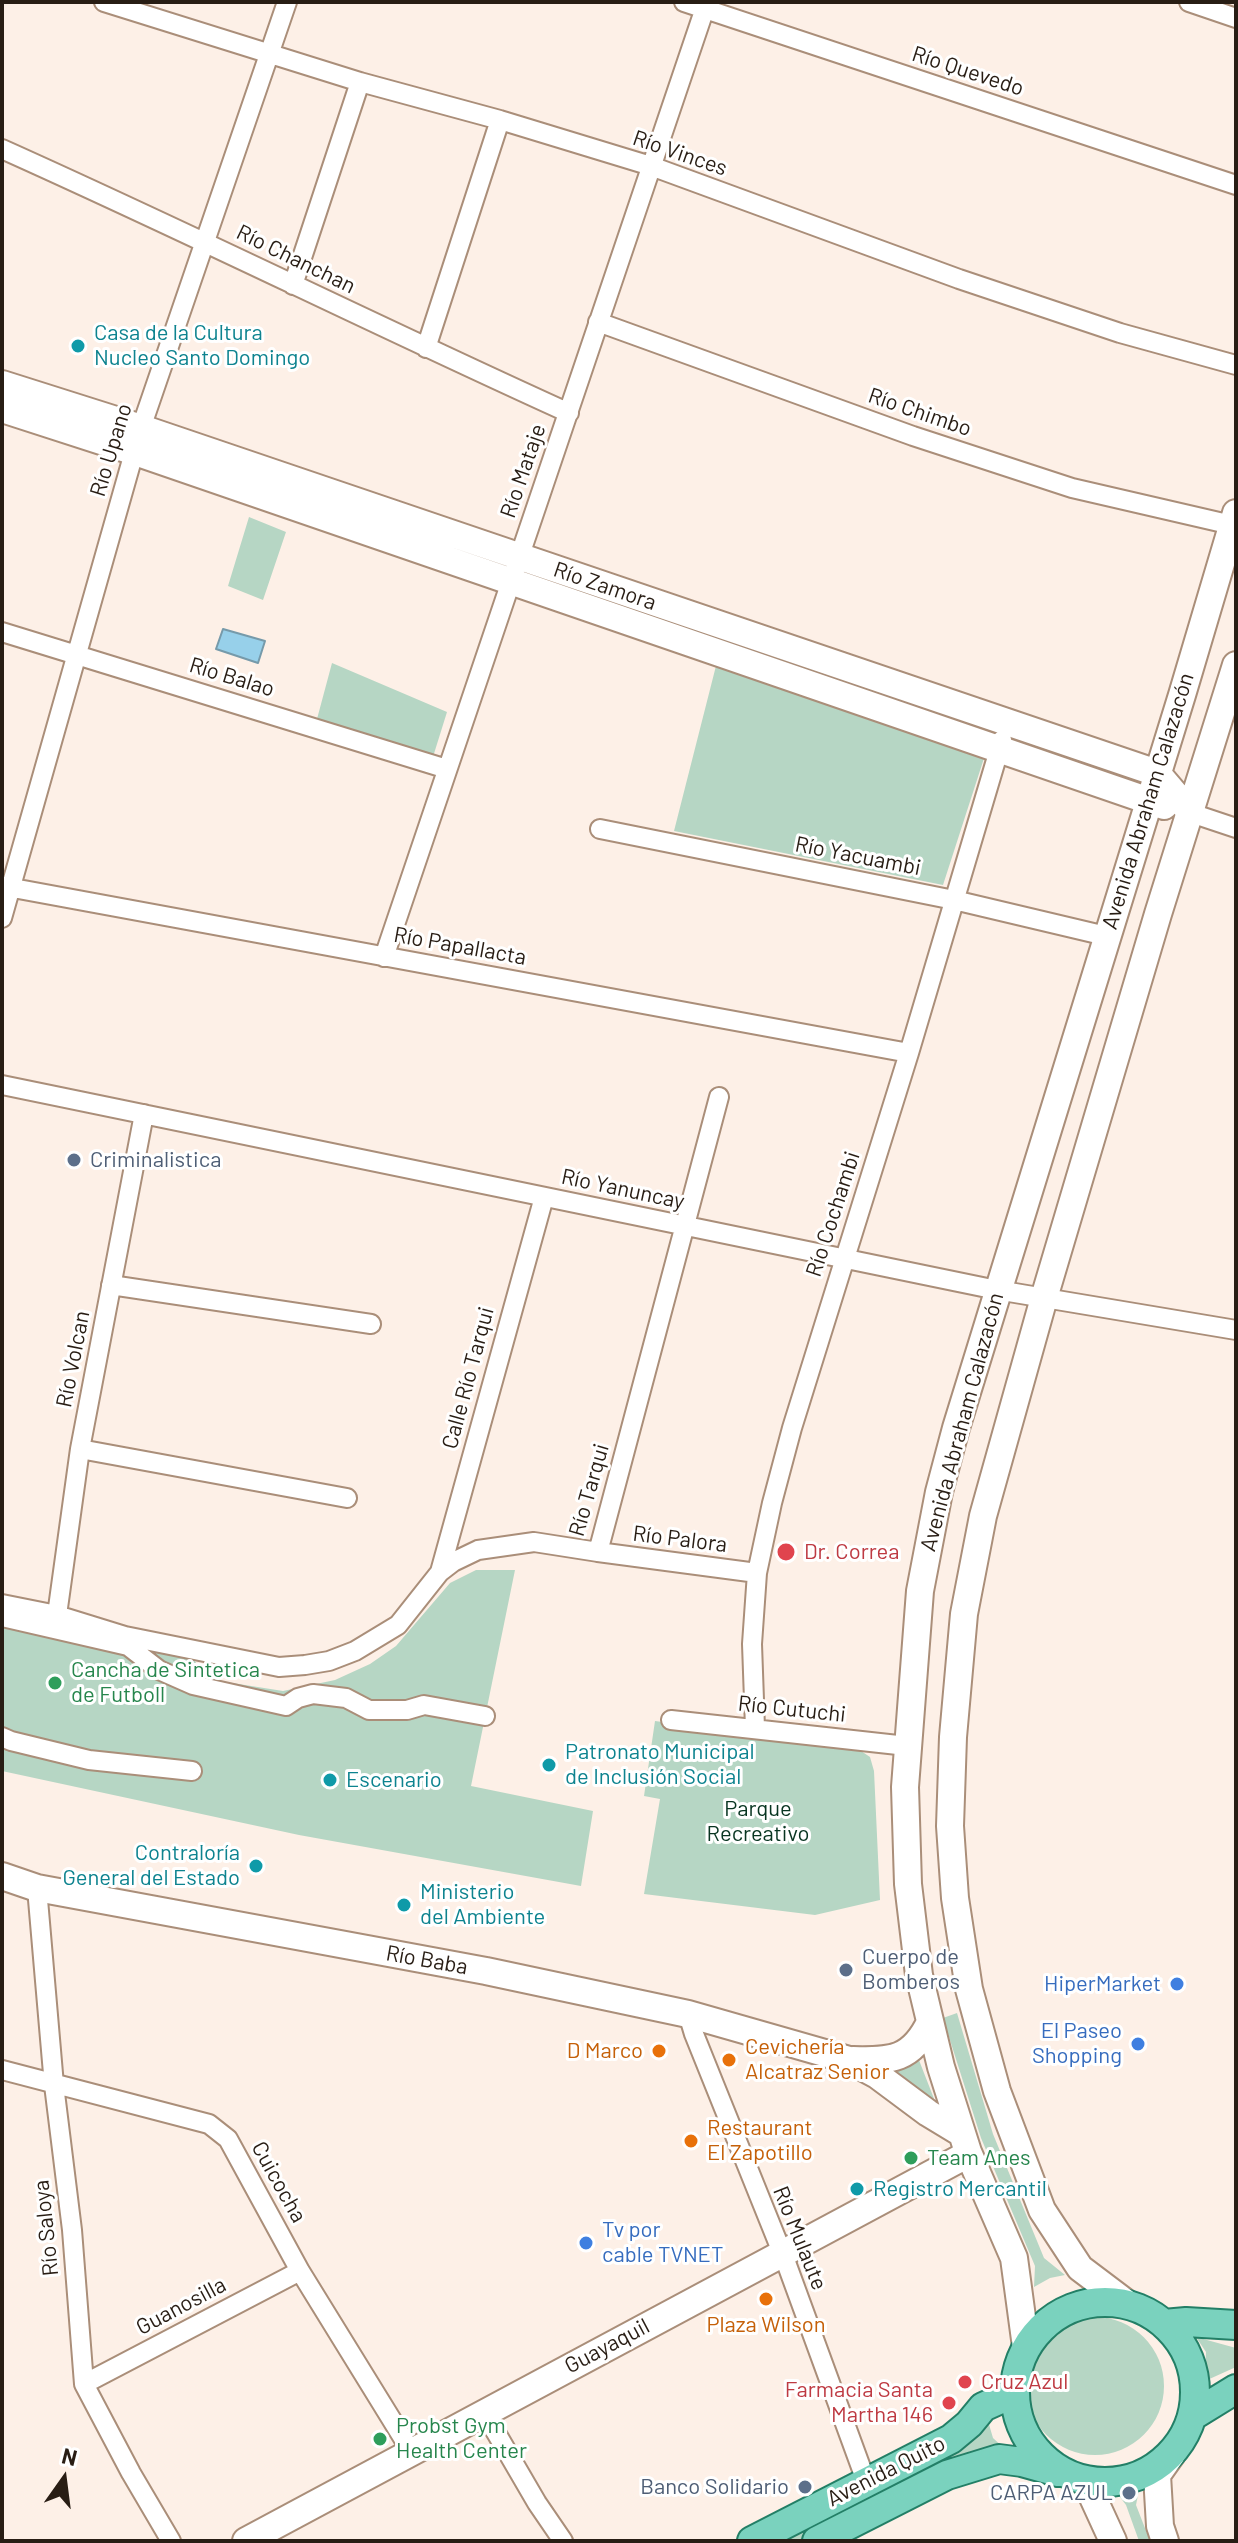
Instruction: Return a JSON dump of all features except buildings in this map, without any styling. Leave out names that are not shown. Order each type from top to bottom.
[{"type":"main road","points":[[1099,2302],[1129,2305],[1148,2312],[1164,2324],[1185,2350],[1192,2366],[1196,2399],[1184,2436],[1172,2454],[1146,2473],[1116,2482],[1080,2479],[1043,2458],[1022,2428],[1014,2393],[1017,2369],[1026,2347],[1045,2324],[1070,2308],[1099,2302]]},
{"type":"main road","points":[[1164,2324],[1236,2325]]},
{"type":"main road","points":[[1192,2416],[1236,2389]]},
{"type":"main road","name":"Avenida Quito","points":[[752,2541],[951,2439],[983,2407],[1014,2393]]},
{"type":"main road","name":"Avenida Quito","points":[[817,2541],[947,2475],[999,2459],[1022,2462],[1080,2479]]},
{"type":"street","name":"Río Vinces","points":[[104,2],[360,82],[651,166],[959,279],[1120,333],[1236,365]]},
{"type":"street","name":"Río Upano","points":[[2,918],[6,887],[138,440],[287,2]]},
{"type":"street","name":"Río Quevedo","points":[[684,2],[706,5],[1236,185]]},
{"type":"street","points":[[1189,2],[1236,18]]},
{"type":"street","name":"Río Mataje","points":[[384,957],[706,5]]},
{"type":"street","points":[[293,285],[360,82]]},
{"type":"street","points":[[426,348],[500,120]]},
{"type":"street","name":"Río Chanchan","points":[[2,149],[206,241],[293,285],[569,413]]},
{"type":"street","name":"Río Chimbo","points":[[598,322],[913,436],[1057,484],[1234,519]]},
{"type":"street","name":"Río Zamora","points":[[2,384],[138,440],[515,569],[1148,802],[1236,828]]},
{"type":"street","name":"Río Zamora","points":[[2,409],[138,440]]},
{"type":"street","name":"Avenida Abraham Calazacón","points":[[1026,2347],[1014,2258],[965,2142],[919,1975],[908,1884],[905,1800],[920,1591],[929,1538],[956,1428],[1234,519]]},
{"type":"street","name":"Río Zamora","points":[[515,569],[1007,722],[1157,773]]},
{"type":"street","name":"Río Balao","points":[[2,632],[447,769]]},
{"type":"street","name":"Avenida Abraham Calazacón","points":[[1129,2305],[1080,2268],[1042,2210],[997,2091],[971,1995],[951,1859],[951,1789],[958,1659],[983,1516],[1044,1298],[1236,665]]},
{"type":"street","name":"Río Cochambi","points":[[755,1728],[752,1644],[757,1573],[792,1428],[909,1053],[1007,722]]},
{"type":"street","points":[[1157,773],[1191,813]]},
{"type":"street","name":"Río Yacuambi","points":[[600,829],[954,900],[1106,936]]},
{"type":"street","name":"Río Papallacta","points":[[6,887],[909,1053]]},
{"type":"street","name":"Río Yanuncay","points":[[2,1085],[997,1290],[1236,1330]]},
{"type":"street","name":"Río Tarqui","points":[[2,1604],[57,1615],[141,1639],[279,1667],[305,1665],[329,1661],[355,1651],[398,1625],[440,1572],[478,1550],[534,1542],[598,1552],[719,1097]]},
{"type":"street","name":"Río Volcan","points":[[57,1615],[80,1449],[144,1114]]},
{"type":"street","name":"Calle Río Tarqui","points":[[440,1572],[544,1197]]},
{"type":"street","points":[[111,1285],[371,1324]]},
{"type":"street","points":[[80,1449],[347,1498]]},
{"type":"street","name":"Río Palora","points":[[598,1552],[757,1573]]},
{"type":"street","points":[[2,1617],[128,1646],[159,1670],[193,1685],[286,1706],[298,1698],[313,1694],[346,1698],[369,1710],[407,1710],[424,1705],[485,1716]]},
{"type":"street","name":"Río Cutuchi","points":[[671,1720],[907,1746]]},
{"type":"street","points":[[2,1737],[80,1758],[192,1771]]},
{"type":"street","name":"Río Baba","points":[[2,1876],[37,1888],[486,1971],[688,2014],[849,2060],[877,2075],[965,2142]]},
{"type":"street","name":"Río Saloya","points":[[37,1888],[54,2085],[72,2230],[84,2384],[171,2541]]},
{"type":"street","points":[[928,2013],[971,1995]]},
{"type":"street","name":"Río Baba","points":[[849,2060],[895,2059],[906,2053],[921,2038],[928,2013]]},
{"type":"street","name":"Río Mulaute","points":[[688,2014],[866,2481]]},
{"type":"street","name":"Cuicocha","points":[[2,2070],[209,2124],[228,2139],[300,2271],[411,2451]]},
{"type":"street","name":"Guayaquil","points":[[246,2541],[781,2255],[965,2142]]},
{"type":"street","name":"Guanosilla","points":[[84,2384],[300,2271]]},
{"type":"street","points":[[484,2412],[563,2541]]},
{"type":"street","points":[[1165,2541],[1160,2526],[1157,2475],[1172,2454]]},
{"type":"street","points":[[1080,2479],[1113,2541]]},
{"type":"green space","points":[[249,517],[286,532],[263,600],[228,586]]},
{"type":"green space","points":[[718,658],[986,752],[943,885],[674,831]]},
{"type":"green space","points":[[332,663],[447,712],[432,760],[317,719]]},
{"type":"green space","points":[[476,1570],[515,1570],[471,1786],[593,1811],[581,1886],[299,1835],[2,1771],[2,1616],[190,1654],[207,1679],[283,1691],[335,1680],[370,1664],[396,1646],[450,1583]]},
{"type":"green space","name":"Parque Recreativo","points":[[655,1721],[858,1749],[870,1757],[874,1771],[880,1900],[815,1915],[644,1894],[660,1799],[644,1796]]},
{"type":"green space","points":[[957,2013],[993,2134],[1044,2258],[1065,2275],[1050,2278],[1034,2287],[1035,2266],[981,2138],[943,2018]]},
{"type":"green space","points":[[917,2055],[938,2109],[887,2070]]},
{"type":"green space","points":[[1095,2317],[1121,2323],[1144,2337],[1158,2360],[1164,2386],[1158,2412],[1144,2435],[1121,2449],[1095,2455],[1069,2449],[1046,2435],[1032,2412],[1026,2386],[1032,2360],[1046,2337],[1069,2323]]},
{"type":"green space","points":[[1196,2337],[1236,2348],[1236,2367],[1205,2381],[1206,2352]]},
{"type":"green space","points":[[988,2421],[993,2438],[1005,2449],[971,2451],[798,2541],[783,2541],[967,2446]]},
{"type":"green space","points":[[1140,2485],[1136,2505],[1150,2541],[1139,2541],[1126,2505],[1117,2493]]},
{"type":"water","points":[[223,629],[265,641],[258,663],[216,649]]},
{"type":"place","name":"Casa de la Cultura Nucleo Santo Domingo","points":[[78,346]]},
{"type":"place","name":"Criminalistica","points":[[74,1160]]},
{"type":"place","name":"Dr. Correa","points":[[786,1552]]},
{"type":"place","name":"Cancha de Sintetica de Futboll","points":[[55,1683]]},
{"type":"place","name":"Patronato Municipal de Inclusión Social","points":[[549,1765]]},
{"type":"place","name":"Escenario","points":[[330,1780]]},
{"type":"place","name":"Contraloría General del Estado","points":[[256,1866]]},
{"type":"place","name":"Ministerio del Ambiente","points":[[404,1905]]},
{"type":"place","name":"Cuerpo de Bomberos","points":[[846,1970]]},
{"type":"place","name":"HiperMarket","points":[[1177,1984]]},
{"type":"place","name":"El Paseo Shopping","points":[[1138,2044]]},
{"type":"place","name":"D Marco","points":[[659,2051]]},
{"type":"place","name":"Cevichería Alcatraz Senior","points":[[729,2060]]},
{"type":"place","name":"Restaurant El Zapotillo","points":[[691,2141]]},
{"type":"place","name":"Team Anes","points":[[911,2158]]},
{"type":"place","name":"Registro Mercantil","points":[[857,2189]]},
{"type":"place","name":"Tv por cable TVNET","points":[[586,2243]]},
{"type":"place","name":"Plaza Wilson","points":[[766,2299]]},
{"type":"place","name":"Cruz Azul","points":[[965,2382]]},
{"type":"place","name":"Farmacia Santa Martha 146","points":[[949,2403]]},
{"type":"place","name":"Probst Gym Health Center","points":[[380,2439]]},
{"type":"place","name":"Banco Solidario","points":[[805,2487]]},
{"type":"place","name":"CARPA AZUL","points":[[1129,2493]]}]
